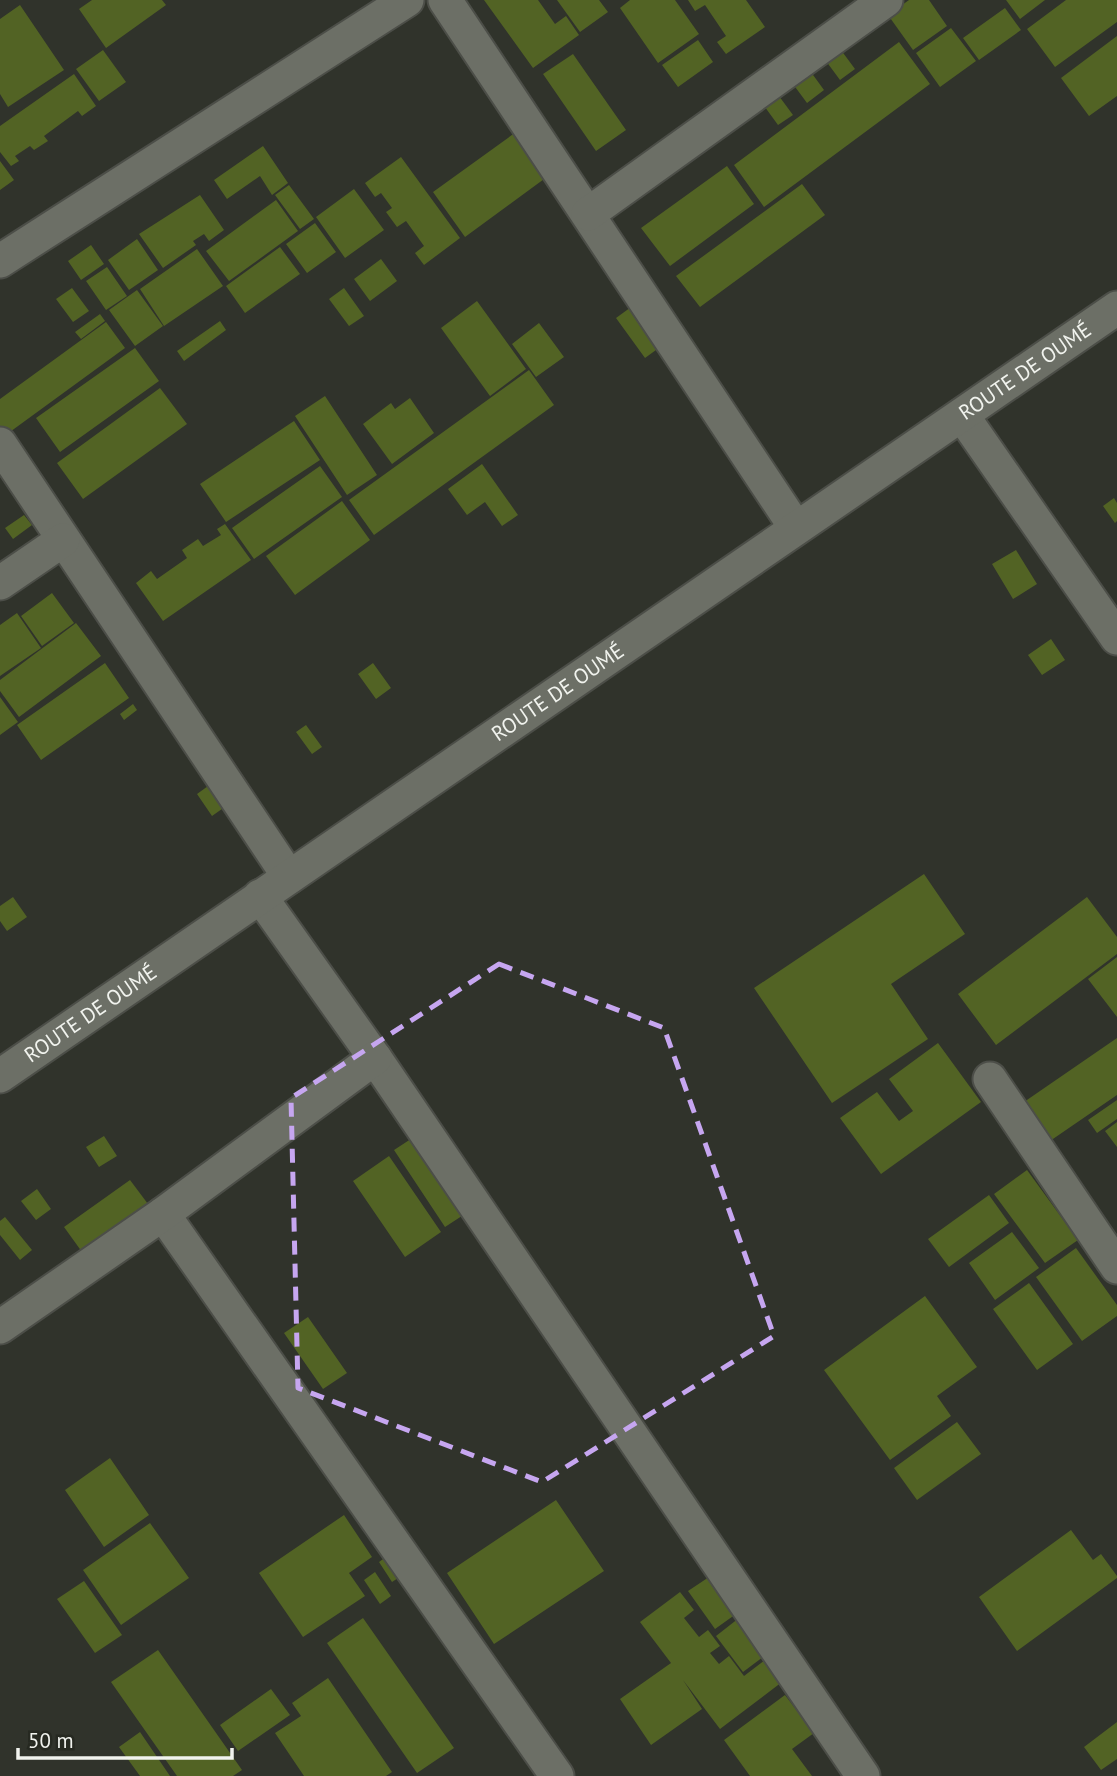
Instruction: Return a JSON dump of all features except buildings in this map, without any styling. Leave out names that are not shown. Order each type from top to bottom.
[{"type":"street","points":[[0,261],[407,0]]},
{"type":"street","points":[[445,0],[796,528]]},
{"type":"street","points":[[588,214],[886,0]]},
{"type":"street","name":"ROUTE DE OUMÉ","points":[[0,1076],[1117,308]]},
{"type":"street","points":[[962,415],[1117,638]]},
{"type":"street","points":[[0,444],[289,877]]},
{"type":"street","points":[[0,583],[63,540]]},
{"type":"street","points":[[261,897],[375,1058],[863,1776]]},
{"type":"street","points":[[0,1327],[163,1214],[375,1058]]},
{"type":"street","points":[[990,1079],[1117,1267]]},
{"type":"street","points":[[163,1214],[557,1776]]},
{"type":"highlighted area","points":[[499,964],[664,1028],[774,1336],[542,1482],[298,1388],[291,1098]]}]
